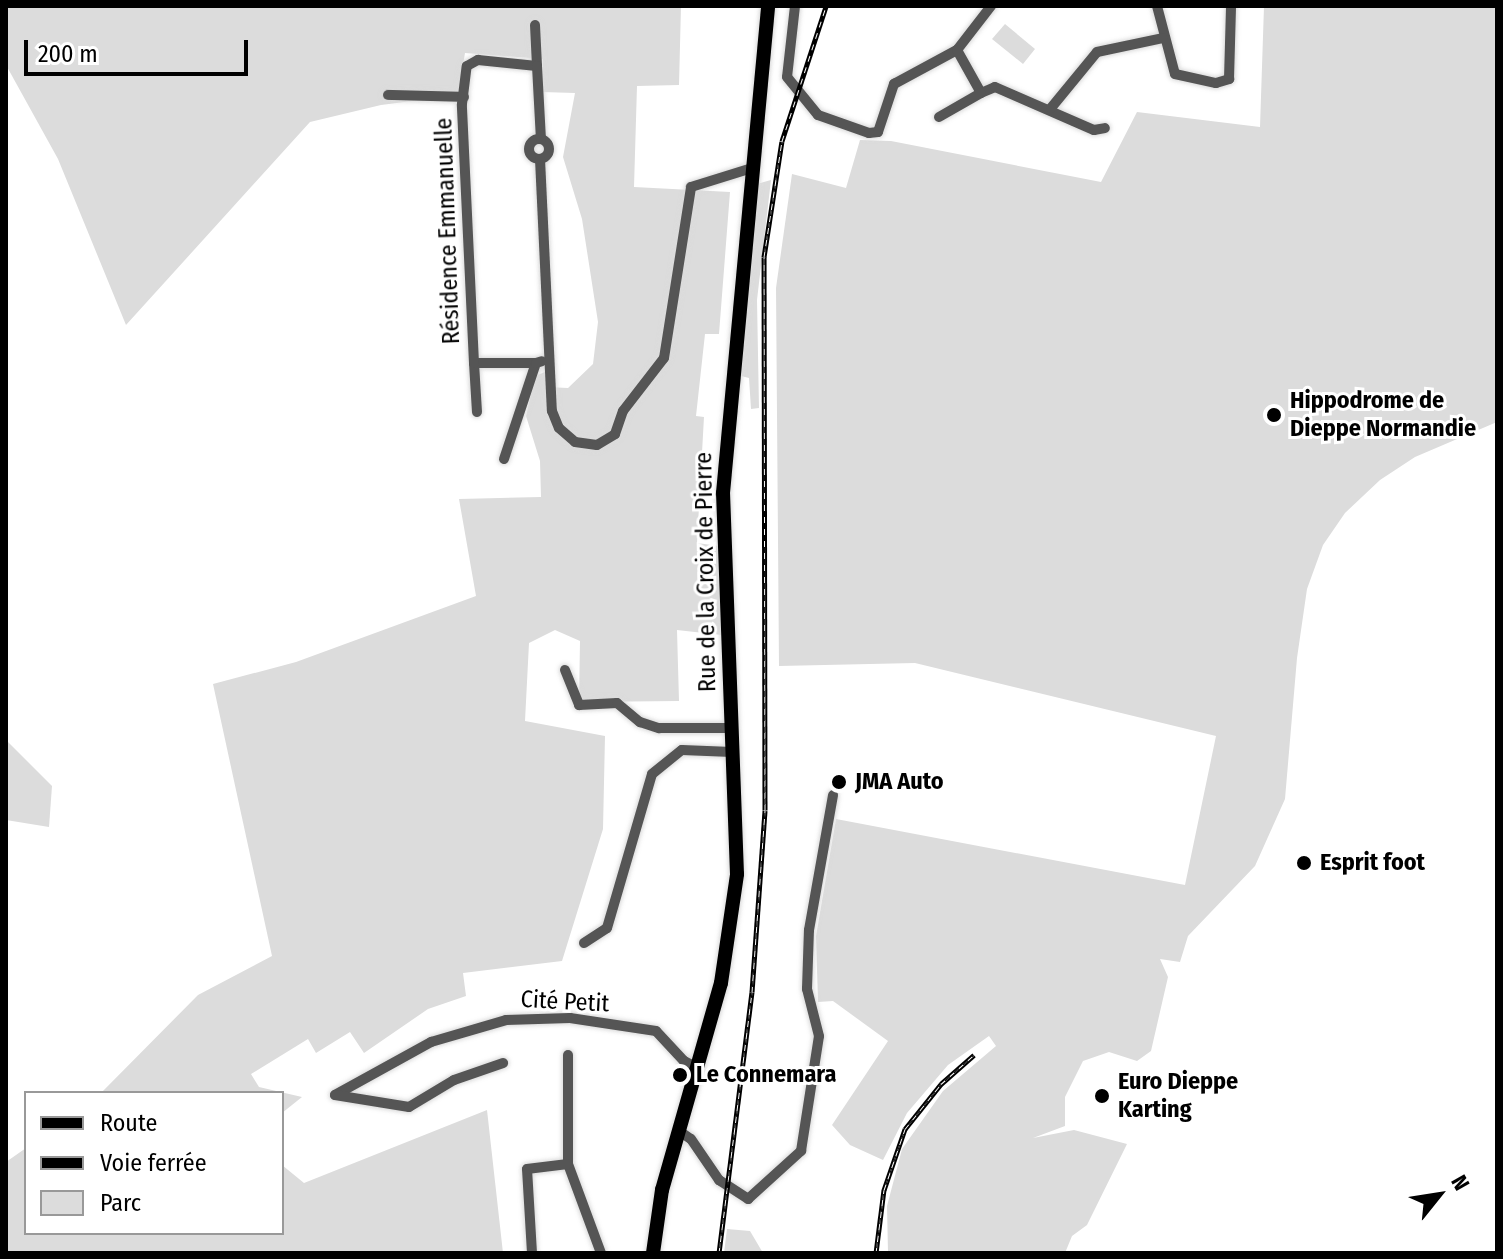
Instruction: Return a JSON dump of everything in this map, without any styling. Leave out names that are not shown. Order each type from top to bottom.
[{"type":"main road","name":"Rue de la Croix de Pierre","points":[[653,1253],[662,1190],[698,1068],[732,929],[737,874],[723,493],[768,6]]},
{"type":"street","points":[[795,6],[785,68],[789,81],[824,119],[858,132],[878,132],[894,84],[957,50],[991,6]]},
{"type":"street","points":[[1157,6],[1175,74],[1226,82],[1231,6]]},
{"type":"street","points":[[535,25],[541,139],[529,149],[540,159],[548,360],[559,428],[575,442],[597,445],[615,434],[635,392],[664,358],[691,187],[752,168]]},
{"type":"street","points":[[1051,108],[1097,52],[1163,38]]},
{"type":"street","points":[[957,50],[981,93]]},
{"type":"street","name":"Résidence Emmanuelle","points":[[477,412],[464,74],[475,61],[537,66]]},
{"type":"street","points":[[939,117],[995,87],[1051,108],[1094,130],[1105,128]]},
{"type":"street","name":"Résidence Emmanuelle","points":[[388,95],[464,97]]},
{"type":"street","name":"Résidence Emmanuelle","points":[[474,363],[536,363],[548,360]]},
{"type":"street","points":[[504,459],[536,363]]},
{"type":"street","points":[[565,670],[579,705],[617,703],[640,722],[659,728],[731,728]]},
{"type":"street","points":[[584,943],[607,928],[652,774],[682,750],[732,752]]},
{"type":"street","points":[[679,1131],[691,1139],[719,1180],[748,1199],[796,1157],[803,1144],[819,1036],[807,989],[809,930],[833,795]]},
{"type":"street","name":"Cité Petit","points":[[503,1063],[454,1080],[409,1107],[335,1095],[431,1042],[506,1020],[570,1018],[656,1031],[684,1061],[698,1068]]},
{"type":"street","points":[[568,1055],[568,1164],[601,1253]]},
{"type":"street","points":[[532,1253],[527,1169],[568,1164]]},
{"type":"green space","points":[[6,6],[681,6],[679,85],[637,86],[634,187],[730,192],[719,334],[705,334],[696,416],[704,417],[697,543],[719,546],[722,635],[677,630],[679,701],[579,702],[580,641],[555,630],[529,643],[525,721],[605,736],[603,829],[562,961],[463,973],[466,996],[428,1009],[364,1053],[350,1032],[316,1053],[308,1039],[251,1074],[259,1087],[276,1091],[103,1091],[198,995],[272,956],[213,684],[296,662],[476,596],[459,499],[541,497],[540,461],[526,416],[535,376],[545,372],[546,387],[568,388],[593,364],[598,322],[582,219],[563,157],[575,93],[542,92],[543,59],[465,53],[458,95],[381,105],[310,122],[126,325],[58,159],[6,65]]},
{"type":"green space","points":[[1264,6],[1497,6],[1497,422],[1415,457],[1380,480],[1345,513],[1323,545],[1307,589],[1297,658],[1285,799],[1255,866],[1188,936],[1180,962],[1160,959],[1168,977],[1151,1051],[1137,1061],[1109,1052],[1083,1061],[1065,1097],[1065,1126],[1033,1138],[1074,1130],[1127,1144],[1087,1225],[1072,1236],[1065,1253],[888,1253],[887,1206],[902,1149],[943,1091],[996,1046],[989,1036],[948,1065],[907,1113],[883,1160],[850,1145],[832,1125],[888,1041],[833,1001],[818,1002],[816,936],[836,819],[1185,885],[1216,736],[915,663],[779,666],[776,288],[792,174],[846,188],[860,140],[891,141],[1101,182],[1137,112],[1260,127]]},
{"type":"green space","points":[[1005,24],[1035,49],[1023,64],[992,39]]},
{"type":"green space","points":[[771,180],[757,300],[759,408],[751,409],[749,378],[741,376],[749,255],[757,184]]},
{"type":"green space","points":[[6,740],[52,786],[49,827],[6,820]]},
{"type":"green space","points":[[284,1093],[302,1097],[284,1111]]},
{"type":"green space","points":[[487,1110],[503,1253],[6,1253],[6,1162],[24,1149],[24,1235],[284,1235],[284,1167],[304,1183]]},
{"type":"green space","points":[[727,1229],[750,1231],[763,1253],[724,1253]]},
{"type":"railway","points":[[719,1253],[752,992],[765,810],[764,257],[782,141],[826,6]]},
{"type":"railway","points":[[876,1253],[884,1190],[905,1129],[941,1084],[974,1055]]},
{"type":"place","name":"Hippodrome de Dieppe Normandie","points":[[1274,415]]},
{"type":"place","name":"JMA Auto","points":[[839,782]]},
{"type":"place","name":"Esprit foot","points":[[1304,863]]},
{"type":"place","name":"Le Connemara","points":[[680,1075]]},
{"type":"place","name":"Euro Dieppe Karting","points":[[1102,1096]]}]
